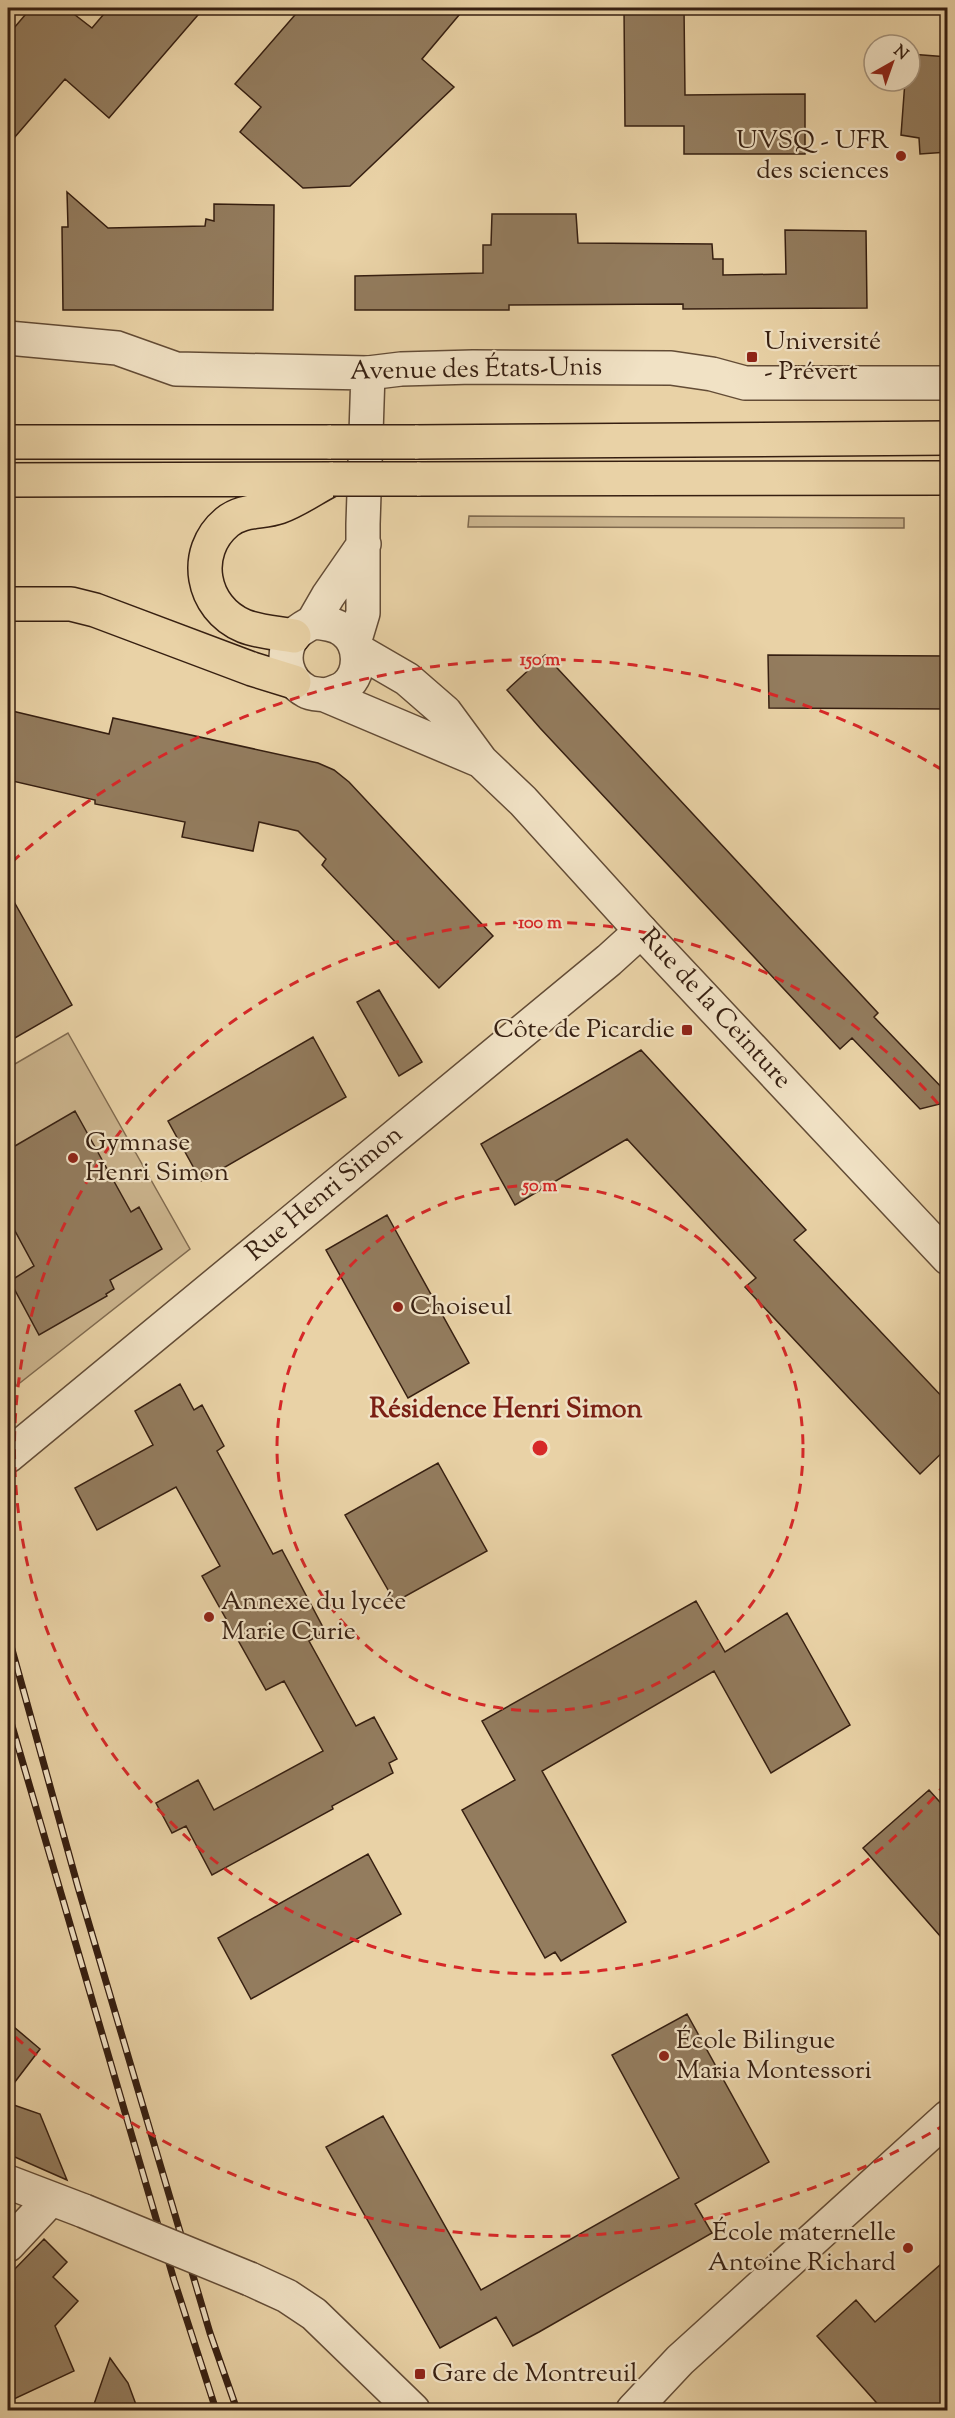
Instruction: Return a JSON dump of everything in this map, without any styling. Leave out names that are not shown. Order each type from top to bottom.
[{"type":"main road","points":[[8,442],[948,438]]},
{"type":"main road","points":[[8,480],[948,478]]},
{"type":"main road","points":[[303,629],[255,629],[226,615],[211,599],[204,578],[205,557],[213,536],[228,521],[240,514],[279,507],[333,479]]},
{"type":"main road","points":[[8,604],[70,604],[95,610],[252,669],[294,682]]},
{"type":"street","name":"Avenue des États-Unis","points":[[8,338],[117,348],[176,369],[368,373],[401,369],[472,367],[671,368],[712,374],[745,384],[948,383]]},
{"type":"street","points":[[324,695],[337,692],[347,685],[358,663],[355,646],[363,613],[368,373]]},
{"type":"street","points":[[294,682],[286,668],[286,651],[364,544]]},
{"type":"street","name":"Rue de la Ceinture","points":[[303,629],[331,624],[338,627],[344,631],[355,646],[407,679],[445,712],[482,761],[523,801],[641,931],[948,1258]]},
{"type":"street","name":"Rue de la Ceinture","points":[[294,682],[308,692],[324,695],[482,761]]},
{"type":"street","name":"Rue Henri Simon","points":[[17,1449],[609,960],[641,931]]},
{"type":"street","points":[[633,2410],[680,2360],[948,2117]]},
{"type":"street","points":[[8,2182],[288,2296],[314,2314],[413,2410]]},
{"type":"street","points":[[8,2245],[51,2199]]},
{"type":"shaded area","points":[[469,516],[904,518],[904,528],[468,527]]},
{"type":"shaded area","name":"Gymnase Henri Simon","points":[[68,1033],[190,1249],[16,1386],[8,1355],[8,1068]]},
{"type":"building","points":[[31,8],[66,8],[92,28],[109,8],[204,8],[109,118],[65,79],[8,145],[8,35]]},
{"type":"building","points":[[301,8],[465,8],[422,59],[454,87],[350,186],[303,188],[240,132],[261,107],[235,84]]},
{"type":"building","points":[[624,8],[684,8],[685,95],[805,94],[805,154],[684,154],[684,126],[625,126]]},
{"type":"building","points":[[922,55],[948,57],[948,152],[920,154],[919,138],[901,135],[904,93],[922,93]]},
{"type":"building","points":[[67,192],[108,228],[205,226],[206,219],[214,221],[214,204],[274,205],[273,310],[63,310],[62,227],[68,227]]},
{"type":"building","points":[[492,214],[576,214],[578,243],[712,244],[713,259],[723,259],[723,275],[786,274],[785,230],[866,231],[867,308],[683,309],[683,304],[509,305],[509,310],[355,310],[355,276],[483,273],[483,245],[491,245]]},
{"type":"building","points":[[545,655],[878,1013],[874,1017],[948,1094],[948,1102],[920,1109],[852,1038],[840,1049],[540,728],[507,690]]},
{"type":"building","points":[[768,655],[948,656],[948,709],[769,708]]},
{"type":"building","points":[[8,710],[109,734],[113,718],[318,763],[334,770],[349,782],[493,936],[439,988],[322,865],[326,859],[298,831],[259,822],[253,851],[182,837],[185,822],[95,804],[95,800],[8,780]]},
{"type":"building","points":[[8,891],[72,1005],[8,1042]]},
{"type":"building","points":[[379,990],[422,1062],[399,1076],[357,1002]]},
{"type":"building","points":[[313,1037],[346,1097],[201,1181],[168,1121]]},
{"type":"building","points":[[641,1050],[806,1230],[794,1240],[948,1403],[948,1447],[920,1474],[745,1287],[756,1278],[627,1139],[515,1205],[481,1144]]},
{"type":"building","points":[[75,1111],[131,1212],[139,1207],[162,1249],[110,1280],[114,1289],[106,1294],[107,1296],[39,1335],[10,1281],[34,1266],[8,1218],[8,1150]]},
{"type":"building","name":"Choiseul","points":[[387,1215],[469,1363],[408,1398],[326,1250]]},
{"type":"building","points":[[180,1384],[194,1410],[202,1405],[224,1446],[217,1451],[273,1554],[282,1550],[325,1631],[309,1641],[356,1726],[374,1717],[397,1759],[389,1763],[393,1773],[332,1806],[333,1809],[212,1875],[186,1826],[172,1833],[156,1803],[198,1780],[214,1810],[323,1751],[284,1681],[266,1690],[202,1576],[220,1566],[176,1487],[97,1530],[75,1488],[153,1445],[135,1411]]},
{"type":"building","points":[[438,1463],[487,1551],[395,1602],[345,1515]]},
{"type":"building","points":[[696,1601],[725,1652],[787,1613],[850,1725],[771,1773],[714,1671],[542,1771],[626,1922],[561,1961],[555,1952],[545,1958],[462,1810],[515,1780],[482,1721]]},
{"type":"building","points":[[929,1790],[948,1811],[948,1945],[863,1848]]},
{"type":"building","points":[[368,1854],[401,1914],[251,1999],[218,1938]]},
{"type":"building","points":[[687,2014],[769,2162],[695,2204],[712,2233],[539,2332],[513,2346],[496,2317],[440,2348],[326,2147],[383,2116],[481,2290],[679,2178],[612,2055]]},
{"type":"building","points":[[8,2022],[40,2049],[8,2091]]},
{"type":"building","points":[[8,2103],[40,2114],[67,2180],[8,2154]]},
{"type":"building","points":[[44,2239],[67,2262],[53,2277],[78,2301],[55,2326],[74,2371],[14,2399],[8,2378],[8,2276]]},
{"type":"building","points":[[948,2258],[948,2410],[883,2410],[817,2336],[856,2300],[875,2322]]},
{"type":"building","points":[[110,2358],[128,2383],[138,2410],[92,2410]]},
{"type":"railway","points":[[8,1635],[78,1887],[210,2333],[237,2410]]},
{"type":"railway","points":[[8,1712],[174,2280],[216,2410]]},
{"type":"place","name":"UVSQ - UFR des sciences","points":[[901,156]]},
{"type":"place","name":"Université - Prévert","points":[[752,357]]},
{"type":"place","name":"Côte de Picardie","points":[[687,1030]]},
{"type":"place","name":"Gymnase Henri Simon","points":[[73,1158]]},
{"type":"place","name":"Choiseul","points":[[398,1307]]},
{"type":"place","name":"Annexe du lycée Marie Curie","points":[[209,1617]]},
{"type":"place","name":"École Bilingue Maria Montessori","points":[[664,2056]]},
{"type":"place","name":"École maternelle Antoine Richard","points":[[908,2248]]},
{"type":"place","name":"Gare de Montreuil","points":[[420,2374]]},
{"type":"district","name":"Résidence Henri Simon","points":[[506,1410]]}]
